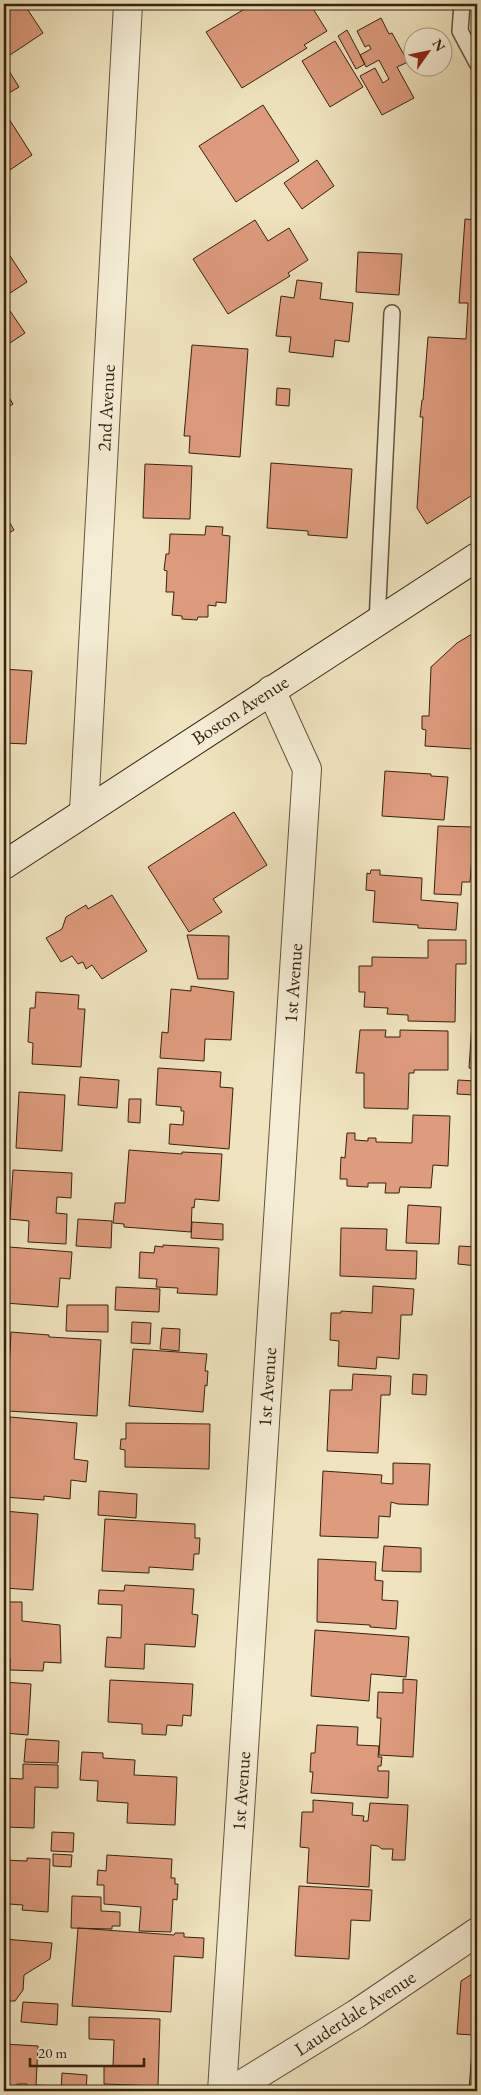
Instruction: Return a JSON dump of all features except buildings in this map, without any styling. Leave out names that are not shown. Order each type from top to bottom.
[{"type":"street","name":"2nd Avenue","points":[[84,811],[128,4]]},
{"type":"street","name":"Boston Avenue","points":[[4,865],[84,811],[477,557]]},
{"type":"street","name":"1st Avenue","points":[[222,2091],[307,768],[271,690]]},
{"type":"street","name":"Lauderdale Avenue","points":[[231,2091],[356,2014],[477,1932]]},
{"type":"lane","points":[[462,4],[460,31],[477,63]]},
{"type":"lane","points":[[377,622],[392,314]]}]
